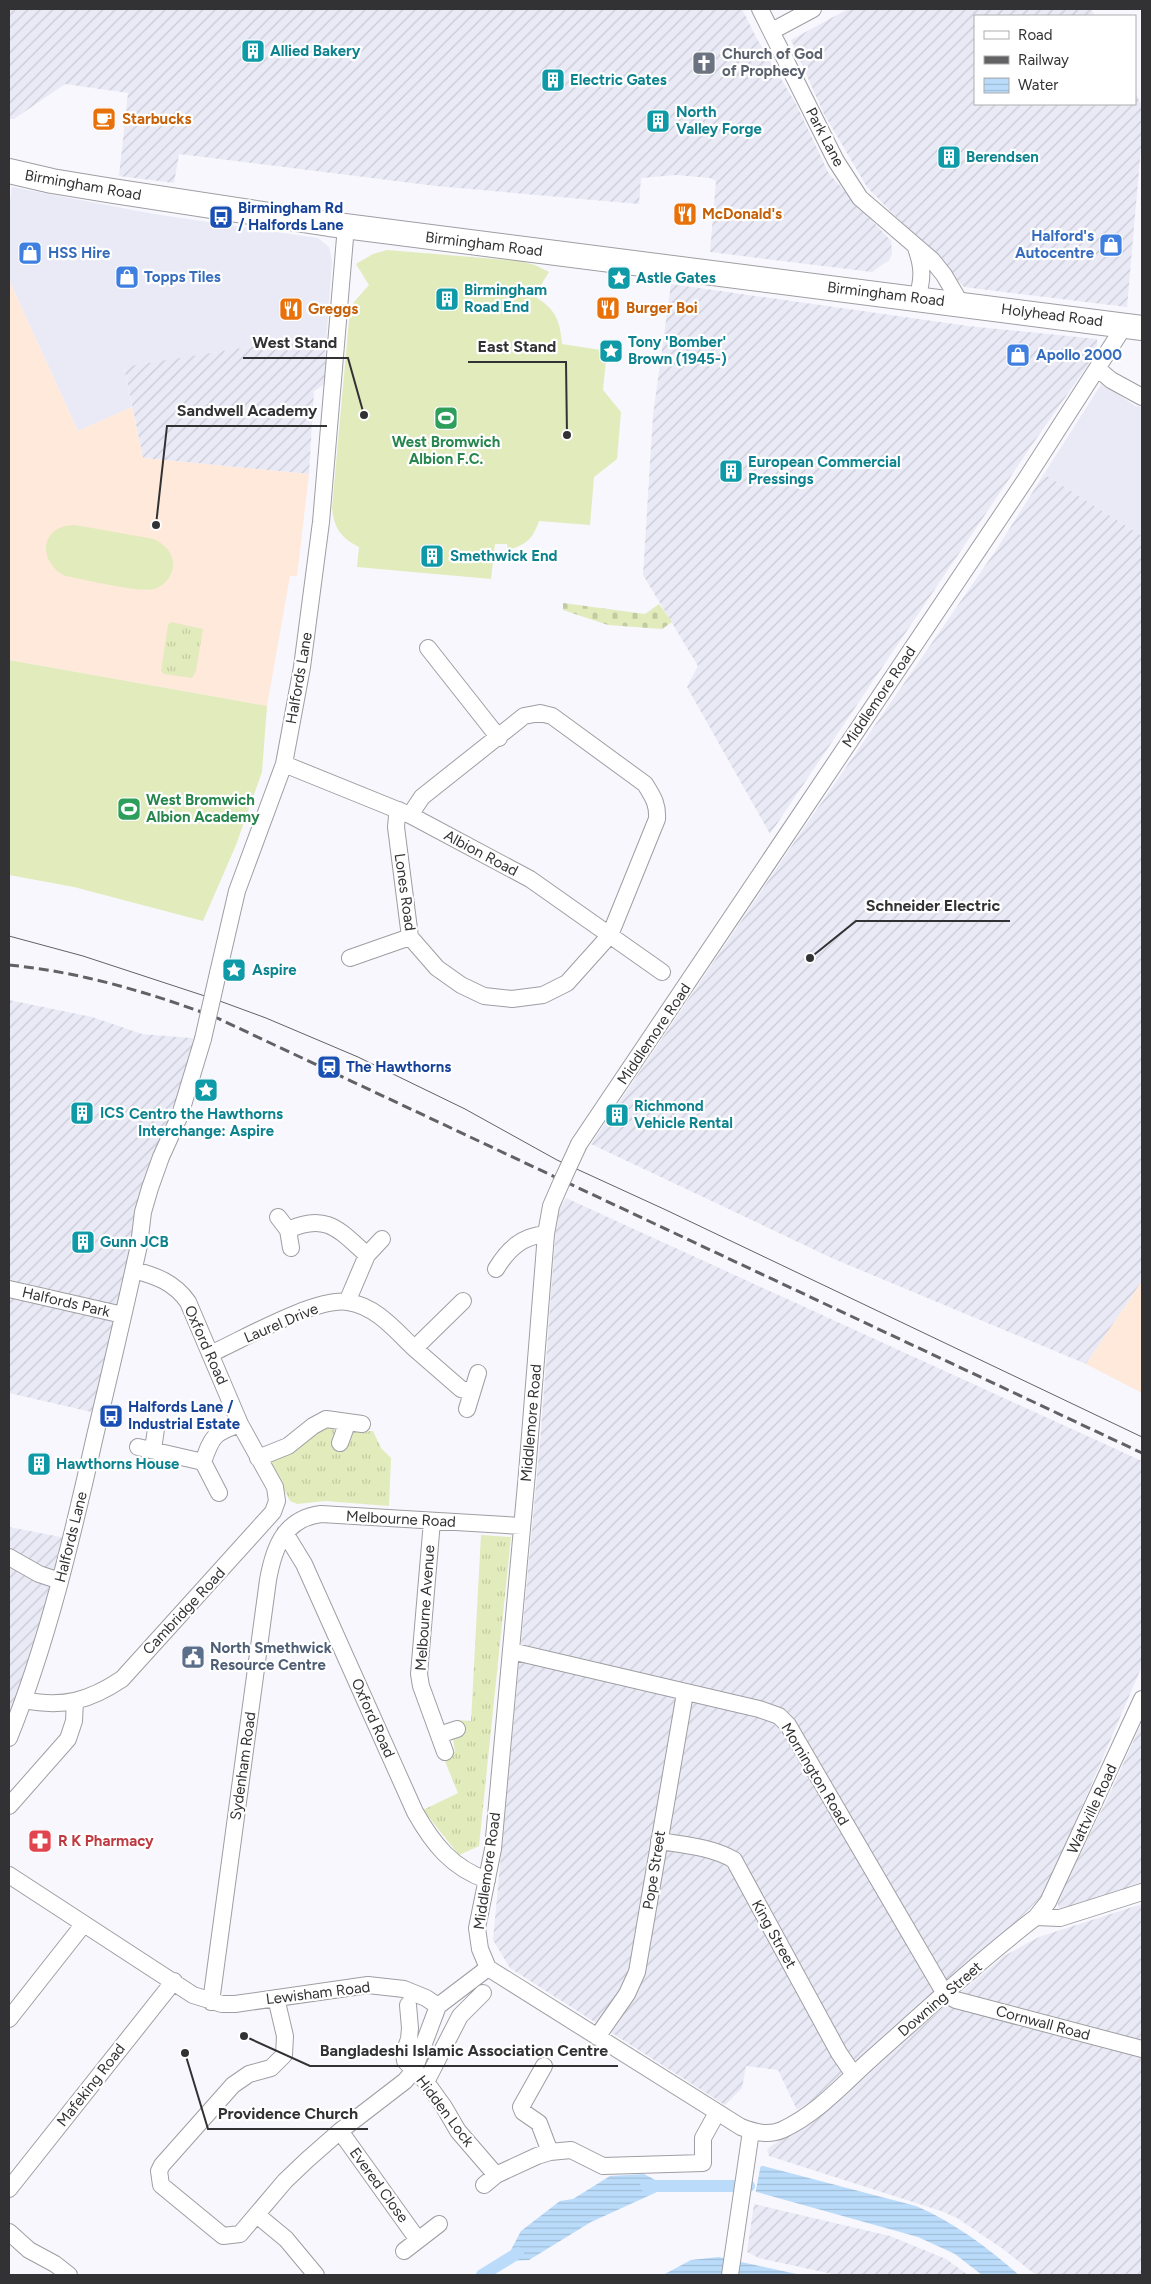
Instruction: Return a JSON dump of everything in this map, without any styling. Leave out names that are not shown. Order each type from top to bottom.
[{"type":"highway","name":"Birmingham Road","points":[[9,171],[52,181],[113,191],[346,226],[961,304]]},
{"type":"highway","name":"Holyhead Road","points":[[961,304],[1134,326]]},
{"type":"street","name":"Park Lane","points":[[760,9],[836,161],[860,198],[932,260],[944,275],[961,304]]},
{"type":"street","points":[[772,31],[813,9]]},
{"type":"street","name":"Halfords Lane","points":[[9,1738],[27,1692],[60,1581],[140,1245],[143,1212],[160,1157],[180,1115],[203,1040],[237,892],[284,764],[302,666],[315,576],[346,226]]},
{"type":"street","points":[[915,246],[923,266],[923,277],[917,298]]},
{"type":"street","name":"Middlemore Road","points":[[488,1968],[480,1949],[477,1928],[493,1849],[546,1234],[550,1206],[579,1144],[1098,369],[1134,326]]},
{"type":"street","points":[[1098,369],[1111,380],[1142,397]]},
{"type":"street","points":[[428,648],[499,738]]},
{"type":"street","name":"Lones Road","points":[[540,712],[552,716],[645,784],[654,797],[658,808],[657,820],[610,934],[568,983],[543,995],[512,999],[484,996],[461,985],[437,968],[410,937],[396,827],[397,816],[405,812],[499,738],[524,716],[540,712]]},
{"type":"street","name":"Albion Road","points":[[284,764],[405,812],[530,879],[662,972]]},
{"type":"street","points":[[350,958],[410,937]]},
{"type":"street","points":[[278,1216],[288,1230],[291,1248]]},
{"type":"street","points":[[288,1230],[301,1224],[316,1222],[328,1224],[367,1256]]},
{"type":"street","points":[[496,1269],[501,1260],[523,1239],[546,1234]]},
{"type":"street","points":[[347,1302],[367,1256],[382,1239]]},
{"type":"street","name":"Oxford Road","points":[[134,1270],[155,1275],[179,1290],[188,1302],[240,1424],[275,1487],[277,1501]]},
{"type":"street","name":"Halfords Park","points":[[9,1289],[123,1315]]},
{"type":"street","name":"Laurel Drive","points":[[210,1354],[304,1311],[325,1304],[347,1302],[365,1308],[383,1318],[461,1389],[472,1392]]},
{"type":"street","points":[[415,1348],[463,1302]]},
{"type":"street","points":[[467,1409],[478,1373]]},
{"type":"street","points":[[258,1458],[288,1446],[313,1426],[326,1420],[355,1424],[340,1443]]},
{"type":"street","points":[[219,1493],[203,1462],[212,1438],[226,1429],[240,1424]]},
{"type":"street","points":[[156,1429],[146,1448],[203,1462]]},
{"type":"street","name":"Cambridge Road","points":[[27,1692],[52,1704],[75,1701],[101,1694],[122,1679],[273,1512],[277,1501]]},
{"type":"street","name":"Melbourne Road","points":[[286,1534],[296,1522],[312,1515],[321,1514],[522,1526]]},
{"type":"street","name":"Melbourne Avenue","points":[[432,1521],[419,1674],[421,1686],[445,1752]]},
{"type":"street","name":"Oxford Road","points":[[286,1534],[304,1564],[415,1812],[426,1832],[453,1863],[471,1874],[487,1880]]},
{"type":"street","name":"Sydenham Road","points":[[211,2002],[268,1580],[272,1556],[277,1544],[286,1534]]},
{"type":"street","points":[[9,1556],[39,1574],[60,1581]]},
{"type":"street","name":"Mornington Road","points":[[511,1651],[759,1709],[779,1716],[788,1725],[945,1994]]},
{"type":"street","name":"Pope Street","points":[[597,2036],[627,1994],[637,1972],[685,1693]]},
{"type":"street","name":"Wattville Road","points":[[1036,1916],[1048,1902],[1142,1699]]},
{"type":"street","points":[[10,1802],[68,1739],[74,1721],[75,1701]]},
{"type":"street","points":[[439,1734],[457,1729]]},
{"type":"street","name":"King Street","points":[[659,1841],[717,1852],[734,1860],[839,2053],[854,2075]]},
{"type":"street","name":"Lewisham Road","points":[[9,1875],[83,1925],[174,1980],[193,1995],[211,2002],[235,2004],[368,1985],[404,1989],[426,1998],[438,2006]]},
{"type":"street","points":[[1036,1916],[1060,1918],[1142,1892]]},
{"type":"street","name":"Downing Street","points":[[751,2131],[766,2133],[780,2131],[802,2119],[827,2101],[945,1994],[1036,1916]]},
{"type":"street","points":[[9,2019],[83,1925]]},
{"type":"street","points":[[276,1998],[285,2036],[284,2055],[271,2068],[249,2074],[233,2084],[162,2165],[159,2171],[161,2185],[223,2236],[229,2237],[240,2234],[285,2181],[340,2131],[405,2081],[414,2070],[438,2006],[488,1968],[751,2131],[730,2275]]},
{"type":"street","name":"Mafeking Road","points":[[9,2188],[174,1980]]},
{"type":"street","points":[[426,2082],[460,2016],[483,1993]]},
{"type":"street","name":"Cornwall Road","points":[[945,1994],[956,2000],[1142,2049]]},
{"type":"street","points":[[408,2005],[410,2034],[404,2053],[405,2060],[414,2070]]},
{"type":"street","points":[[544,2066],[521,2107],[522,2112],[539,2122],[550,2152]]},
{"type":"street","name":"Hidden Lock","points":[[414,2070],[426,2082],[444,2107],[490,2180],[550,2152],[571,2150],[604,2166],[703,2163],[703,2138],[712,2120]]},
{"type":"street","name":"Evered Close","points":[[340,2131],[418,2240]]},
{"type":"street","points":[[257,2215],[286,2238],[316,2275]]},
{"type":"street","points":[[404,2251],[439,2224]]},
{"type":"street","points":[[9,2232],[29,2250],[55,2264],[69,2275]]},
{"type":"shaded area","points":[[9,9],[742,9],[756,37],[796,104],[829,174],[891,241],[892,254],[889,260],[872,272],[710,252],[716,181],[710,178],[676,175],[641,178],[639,204],[436,186],[179,154],[174,183],[119,176],[128,93],[65,84],[14,119],[9,119]]},
{"type":"shaded area","points":[[848,9],[1091,9],[1094,15],[974,15],[974,105],[1136,105],[1136,94],[1142,106],[1142,136],[1127,307],[964,287],[867,187],[824,114],[791,40]]},
{"type":"shaded area","points":[[12,187],[154,214],[318,238],[329,247],[332,261],[326,343],[261,345],[124,368],[132,407],[78,431],[9,280],[9,208]]},
{"type":"shaded area","points":[[9,280],[78,431],[132,407],[143,458],[309,474],[297,576],[290,576],[267,706],[9,660]]},
{"type":"shaded area","points":[[671,284],[968,326],[1097,339],[1097,352],[1034,442],[770,834],[687,687],[698,666],[643,575],[653,415]]},
{"type":"shaded area","points":[[326,343],[325,384],[314,391],[309,474],[143,458],[124,367],[261,345]]},
{"type":"shaded area","points":[[1102,383],[1135,406],[1142,407],[1142,536],[1044,474]]},
{"type":"shaded area","points":[[1044,474],[1142,536],[1142,1281],[1086,1364],[834,1259],[591,1144],[795,841],[996,550]]},
{"type":"shaded area","points":[[9,1000],[92,1017],[142,1034],[203,1039],[145,1223],[100,1414],[9,1393]]},
{"type":"shaded area","points":[[566,1198],[1142,1461],[1142,1666],[1047,1888],[1041,1897],[1013,1925],[815,2099],[797,2110],[778,2070],[746,2066],[742,2088],[725,2105],[510,1968],[493,1940],[540,1443],[557,1213]]},
{"type":"shaded area","points":[[1142,1281],[1142,1393],[1086,1364]]},
{"type":"shaded area","points":[[9,1527],[71,1539],[9,1738]]},
{"type":"shaded area","points":[[1142,1722],[1142,1885],[1059,1909],[1057,1901],[1112,1789]]},
{"type":"shaded area","points":[[1142,1904],[1142,2275],[1036,2275],[1003,2249],[957,2218],[941,2211],[769,2156],[767,2149],[826,2107],[1004,1956],[1039,1937]]},
{"type":"shaded area","points":[[754,2204],[890,2236],[946,2259],[968,2275],[837,2275],[759,2258],[747,2252]]},
{"type":"green space","points":[[387,250],[520,261],[535,265],[549,272],[534,296],[552,310],[558,321],[562,344],[607,351],[603,390],[621,412],[617,459],[594,477],[590,525],[539,521],[531,537],[520,546],[508,550],[507,544],[495,544],[491,579],[357,567],[359,547],[343,536],[335,521],[332,508],[349,320],[354,302],[369,285],[356,264],[373,254]]},
{"type":"green space","points":[[75,525],[154,539],[164,546],[171,555],[173,567],[170,575],[162,585],[147,590],[65,576],[50,561],[46,553],[46,544],[49,537],[55,531]]},
{"type":"green space","points":[[563,603],[645,614],[659,604],[672,622],[662,629],[608,625],[563,610]]},
{"type":"green space","points":[[171,622],[203,629],[196,671],[192,678],[164,674],[161,671],[168,625]]},
{"type":"green space","name":"West Bromwich Albion Academy","points":[[9,660],[267,706],[262,772],[236,845],[203,921],[74,887],[9,875]]},
{"type":"green space","points":[[334,1426],[335,1441],[352,1432],[373,1431],[381,1448],[391,1458],[389,1506],[325,1501],[297,1504],[290,1501],[269,1461],[311,1431]]},
{"type":"green space","points":[[481,1535],[511,1537],[479,1846],[459,1855],[423,1810],[458,1793],[442,1754],[455,1752],[453,1738],[461,1736],[457,1720],[471,1721]]},
{"type":"water","points":[[763,2166],[916,2206],[970,2236],[1019,2275],[982,2275],[955,2254],[918,2237],[732,2185],[753,2176],[759,2167]]},
{"type":"water","points":[[644,2174],[663,2184],[657,2192],[591,2222],[529,2260],[505,2261],[521,2231],[560,2201],[573,2199],[610,2176]]},
{"type":"water","points":[[719,2257],[801,2275],[663,2275],[691,2260]]},
{"type":"pier","points":[[761,2164],[755,2195],[731,2188],[732,2183],[752,2174]]},
{"type":"waterway","points":[[646,2186],[749,2186]]},
{"type":"waterway","points":[[482,2275],[518,2253]]},
{"type":"tram line","points":[[9,936],[83,956],[217,1000],[266,1018],[358,1057],[465,1109],[557,1160],[1142,1437]]},
{"type":"railway","points":[[9,965],[35,968],[114,984],[165,999],[215,1017],[1142,1453]]},
{"type":"place","name":"Allied Bakery","points":[[253,51]]},
{"type":"place","name":"Church of God of Prophecy","points":[[704,63]]},
{"type":"place","name":"Electric Gates","points":[[553,80]]},
{"type":"place","name":"Starbucks","points":[[104,119]]},
{"type":"place","name":"North Valley Forge","points":[[658,121]]},
{"type":"place","name":"Berendsen","points":[[949,157]]},
{"type":"place","name":"McDonald's","points":[[685,214]]},
{"type":"place","name":"Birmingham Rd / Halfords Lane","points":[[221,217]]},
{"type":"place","name":"Halford's Autocentre","points":[[1111,245]]},
{"type":"place","name":"HSS Hire","points":[[30,253]]},
{"type":"place","name":"Topps Tiles","points":[[127,277]]},
{"type":"place","name":"Astle Gates","points":[[619,278]]},
{"type":"place","name":"Birmingham Road End","points":[[447,299]]},
{"type":"place","name":"Burger Boi","points":[[608,308]]},
{"type":"place","name":"Greggs","points":[[291,309]]},
{"type":"place","name":"Tony 'Bomber' Brown (1945-)","points":[[611,351]]},
{"type":"place","name":"Apollo 2000","points":[[1018,355]]},
{"type":"place","name":"West Stand","points":[[364,415]]},
{"type":"place","name":"West Bromwich Albion F.C.","points":[[446,418]]},
{"type":"place","name":"East Stand","points":[[567,435]]},
{"type":"place","name":"European Commercial Pressings","points":[[731,471]]},
{"type":"place","name":"Sandwell Academy","points":[[156,525]]},
{"type":"place","name":"Smethwick End","points":[[432,556]]},
{"type":"place","name":"West Bromwich Albion Academy","points":[[129,809]]},
{"type":"place","name":"Schneider Electric","points":[[810,958]]},
{"type":"place","name":"Aspire","points":[[234,970]]},
{"type":"place","name":"The Hawthorns","points":[[329,1067]]},
{"type":"place","name":"Centro the Hawthorns Interchange: Aspire","points":[[206,1090]]},
{"type":"place","name":"ICS","points":[[82,1113]]},
{"type":"place","name":"Richmond Vehicle Rental","points":[[617,1115]]},
{"type":"place","name":"Gunn JCB","points":[[83,1242]]},
{"type":"place","name":"Halfords Lane / Industrial Estate","points":[[111,1416]]},
{"type":"place","name":"Hawthorns House","points":[[39,1464]]},
{"type":"place","name":"North Smethwick Resource Centre","points":[[193,1657]]},
{"type":"place","name":"R K Pharmacy","points":[[40,1841]]},
{"type":"place","name":"Bangladeshi Islamic Association Centre","points":[[244,2036]]},
{"type":"place","name":"Providence Church","points":[[185,2053]]}]
